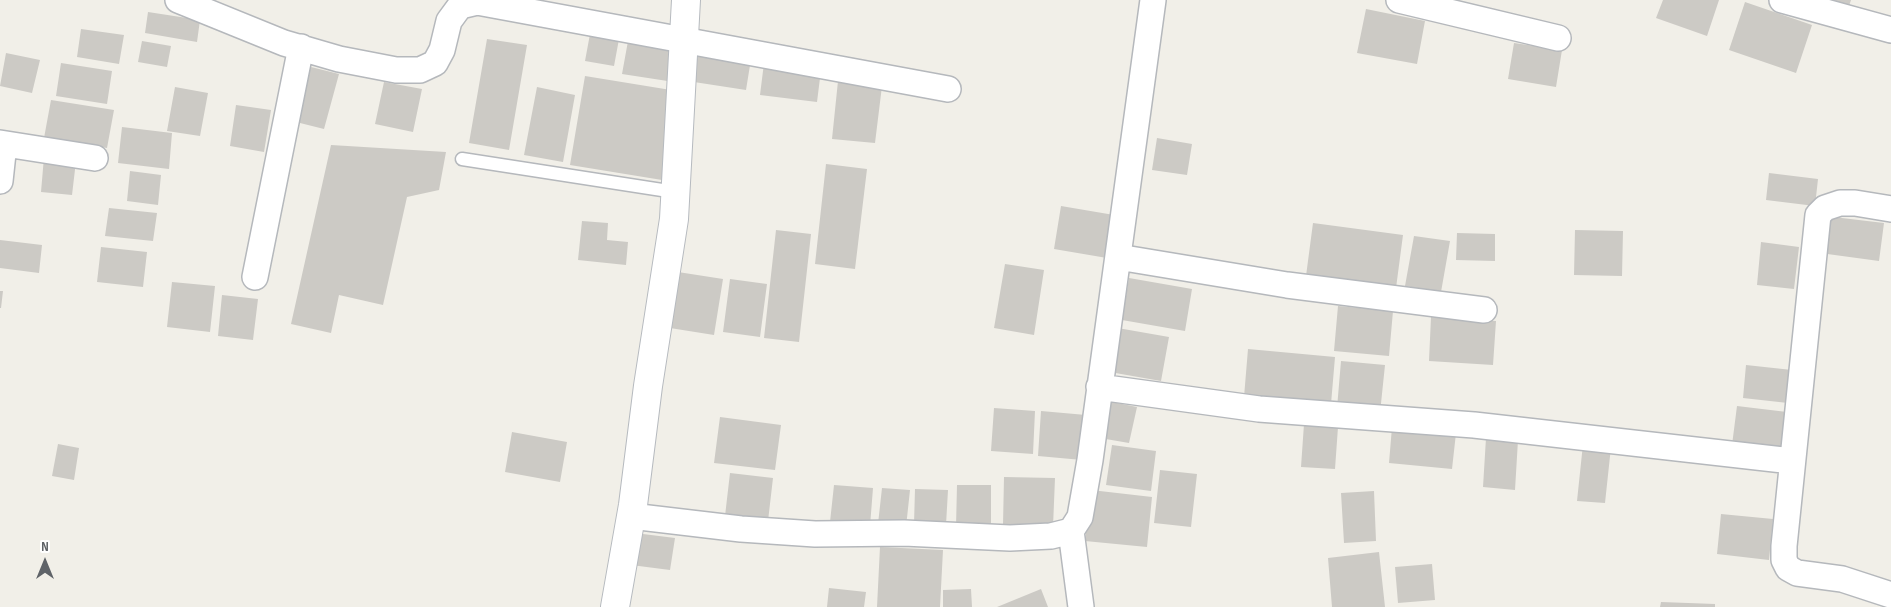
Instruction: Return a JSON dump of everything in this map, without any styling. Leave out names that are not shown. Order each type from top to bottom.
[{"type":"street","points":[[178,0],[301,48],[339,59],[396,70],[420,70],[435,63],[442,50],[450,20],[460,6],[477,2],[948,89]]},
{"type":"street","points":[[615,607],[674,219],[686,0]]},
{"type":"street","points":[[1081,607],[1071,531],[1080,516],[1100,387],[1153,0]]},
{"type":"street","points":[[1399,0],[1558,38]]},
{"type":"street","points":[[1782,0],[1891,30]]},
{"type":"street","points":[[255,277],[301,48]]},
{"type":"street","points":[[0,181],[2,143],[95,158]]},
{"type":"street","points":[[1883,598],[1842,579],[1797,573],[1788,568],[1784,560],[1784,546],[1792,461],[1804,372],[1818,215],[1825,208],[1840,203],[1854,203],[1891,209]]},
{"type":"street","points":[[1118,257],[1287,285],[1484,310]]},
{"type":"street","points":[[1100,387],[1259,409],[1474,425],[1792,461]]},
{"type":"street","points":[[630,516],[741,529],[814,534],[904,533],[1010,538],[1052,536],[1071,531]]},
{"type":"lane","points":[[462,159],[675,192]]},
{"type":"building","points":[[1663,0],[1719,0],[1707,36],[1656,18]]},
{"type":"building","points":[[1830,0],[1851,0],[1849,6]]},
{"type":"building","points":[[1745,2],[1812,25],[1796,73],[1729,50]]},
{"type":"building","points":[[1366,9],[1425,21],[1417,64],[1357,53]]},
{"type":"building","points":[[148,12],[200,20],[197,42],[145,33]]},
{"type":"building","points":[[81,29],[124,35],[119,64],[77,57]]},
{"type":"building","points":[[590,34],[619,39],[614,66],[585,61]]},
{"type":"building","points":[[487,39],[527,45],[509,150],[469,143]]},
{"type":"building","points":[[142,41],[171,46],[167,67],[138,62]]},
{"type":"building","points":[[628,41],[680,49],[674,82],[622,74]]},
{"type":"building","points":[[1514,43],[1562,50],[1556,87],[1508,79]]},
{"type":"building","points":[[698,52],[751,59],[746,90],[694,82]]},
{"type":"building","points":[[6,53],[40,60],[32,93],[0,86]]},
{"type":"building","points":[[61,63],[112,71],[107,104],[56,96]]},
{"type":"building","points":[[764,63],[821,70],[817,102],[760,95]]},
{"type":"building","points":[[303,65],[339,74],[324,129],[288,120]]},
{"type":"building","points":[[585,76],[677,91],[662,180],[570,165]]},
{"type":"building","points":[[838,81],[882,86],[875,143],[832,139]]},
{"type":"building","points":[[384,82],[422,89],[413,132],[375,124]]},
{"type":"building","points":[[175,87],[208,93],[200,136],[167,131]]},
{"type":"building","points":[[537,87],[575,95],[563,162],[524,155]]},
{"type":"building","points":[[51,100],[114,110],[107,148],[44,138]]},
{"type":"building","points":[[236,105],[271,110],[264,152],[230,146]]},
{"type":"building","points":[[122,127],[172,133],[169,169],[118,163]]},
{"type":"building","points":[[1157,138],[1192,144],[1187,175],[1152,170]]},
{"type":"building","points":[[331,145],[446,152],[439,190],[407,197],[383,305],[339,295],[331,333],[291,324]]},
{"type":"building","points":[[44,157],[76,161],[72,195],[41,192]]},
{"type":"building","points":[[826,164],[867,169],[855,269],[815,264]]},
{"type":"building","points":[[130,171],[161,175],[158,205],[127,201]]},
{"type":"building","points":[[1769,173],[1818,179],[1815,206],[1766,200]]},
{"type":"building","points":[[1061,206],[1114,215],[1107,258],[1054,249]]},
{"type":"building","points":[[109,208],[157,213],[153,241],[105,236]]},
{"type":"building","points":[[1825,216],[1884,223],[1879,261],[1820,253]]},
{"type":"building","points":[[582,221],[608,223],[607,240],[628,242],[626,265],[578,260]]},
{"type":"building","points":[[1313,223],[1403,235],[1396,288],[1306,276]]},
{"type":"building","points":[[776,230],[811,234],[799,342],[764,338]]},
{"type":"building","points":[[1575,230],[1623,231],[1622,276],[1574,275]]},
{"type":"building","points":[[1457,233],[1495,234],[1495,261],[1456,260]]},
{"type":"building","points":[[1414,236],[1450,241],[1441,292],[1405,286]]},
{"type":"building","points":[[0,240],[42,245],[39,273],[0,268]]},
{"type":"building","points":[[1761,242],[1799,247],[1794,289],[1757,285]]},
{"type":"building","points":[[101,247],[147,252],[143,287],[97,282]]},
{"type":"building","points":[[1005,264],[1044,270],[1034,335],[994,328]]},
{"type":"building","points":[[678,272],[723,279],[714,335],[670,328]]},
{"type":"building","points":[[1129,278],[1192,289],[1185,331],[1122,320]]},
{"type":"building","points":[[730,279],[767,284],[760,337],[723,332]]},
{"type":"building","points":[[172,282],[215,286],[210,332],[167,327]]},
{"type":"building","points":[[0,291],[3,291],[1,308],[0,308]]},
{"type":"building","points":[[222,295],[258,299],[253,340],[218,336]]},
{"type":"building","points":[[1338,306],[1393,311],[1389,356],[1334,351]]},
{"type":"building","points":[[1431,317],[1496,321],[1493,365],[1429,361]]},
{"type":"building","points":[[1112,327],[1169,337],[1161,381],[1104,371]]},
{"type":"building","points":[[1248,349],[1335,357],[1331,404],[1244,397]]},
{"type":"building","points":[[1341,361],[1385,365],[1380,413],[1337,408]]},
{"type":"building","points":[[1746,365],[1792,370],[1788,403],[1743,398]]},
{"type":"building","points":[[1107,401],[1137,407],[1129,443],[1100,438]]},
{"type":"building","points":[[1737,406],[1787,412],[1782,451],[1732,445]]},
{"type":"building","points":[[994,408],[1035,411],[1033,454],[991,451]]},
{"type":"building","points":[[1041,411],[1086,415],[1082,460],[1038,456]]},
{"type":"building","points":[[720,417],[781,425],[775,470],[714,463]]},
{"type":"building","points":[[1304,424],[1338,427],[1335,469],[1301,467]]},
{"type":"building","points":[[1392,427],[1456,433],[1452,469],[1389,463]]},
{"type":"building","points":[[512,432],[567,442],[560,482],[505,472]]},
{"type":"building","points":[[1486,438],[1518,440],[1515,490],[1483,487]]},
{"type":"building","points":[[58,444],[79,448],[74,480],[52,476]]},
{"type":"building","points":[[1583,444],[1611,447],[1605,503],[1577,501]]},
{"type":"building","points":[[1112,445],[1156,451],[1151,491],[1106,485]]},
{"type":"building","points":[[1160,470],[1197,474],[1191,527],[1154,523]]},
{"type":"building","points":[[730,473],[773,478],[768,521],[725,516]]},
{"type":"building","points":[[1004,477],[1055,478],[1053,527],[1003,525]]},
{"type":"building","points":[[834,485],[873,488],[870,526],[830,522]]},
{"type":"building","points":[[957,485],[991,485],[991,527],[956,527]]},
{"type":"building","points":[[882,488],[910,490],[906,527],[878,524]]},
{"type":"building","points":[[915,489],[948,490],[946,525],[914,524]]},
{"type":"building","points":[[1091,490],[1152,497],[1147,547],[1085,541]]},
{"type":"building","points":[[1374,491],[1376,541],[1344,543],[1341,493]]},
{"type":"building","points":[[1721,514],[1773,519],[1769,560],[1717,554]]},
{"type":"building","points":[[635,533],[675,538],[670,570],[631,565]]},
{"type":"building","points":[[880,547],[943,550],[940,607],[877,607]]},
{"type":"building","points":[[1379,552],[1385,607],[1332,607],[1328,558]]},
{"type":"building","points":[[1432,564],[1435,600],[1398,603],[1395,567]]},
{"type":"building","points":[[829,588],[866,592],[864,607],[827,607]]},
{"type":"building","points":[[971,589],[972,607],[943,607],[943,590]]},
{"type":"building","points":[[1041,589],[1048,607],[997,607]]},
{"type":"building","points":[[1661,602],[1715,604],[1715,607],[1660,607]]}]
